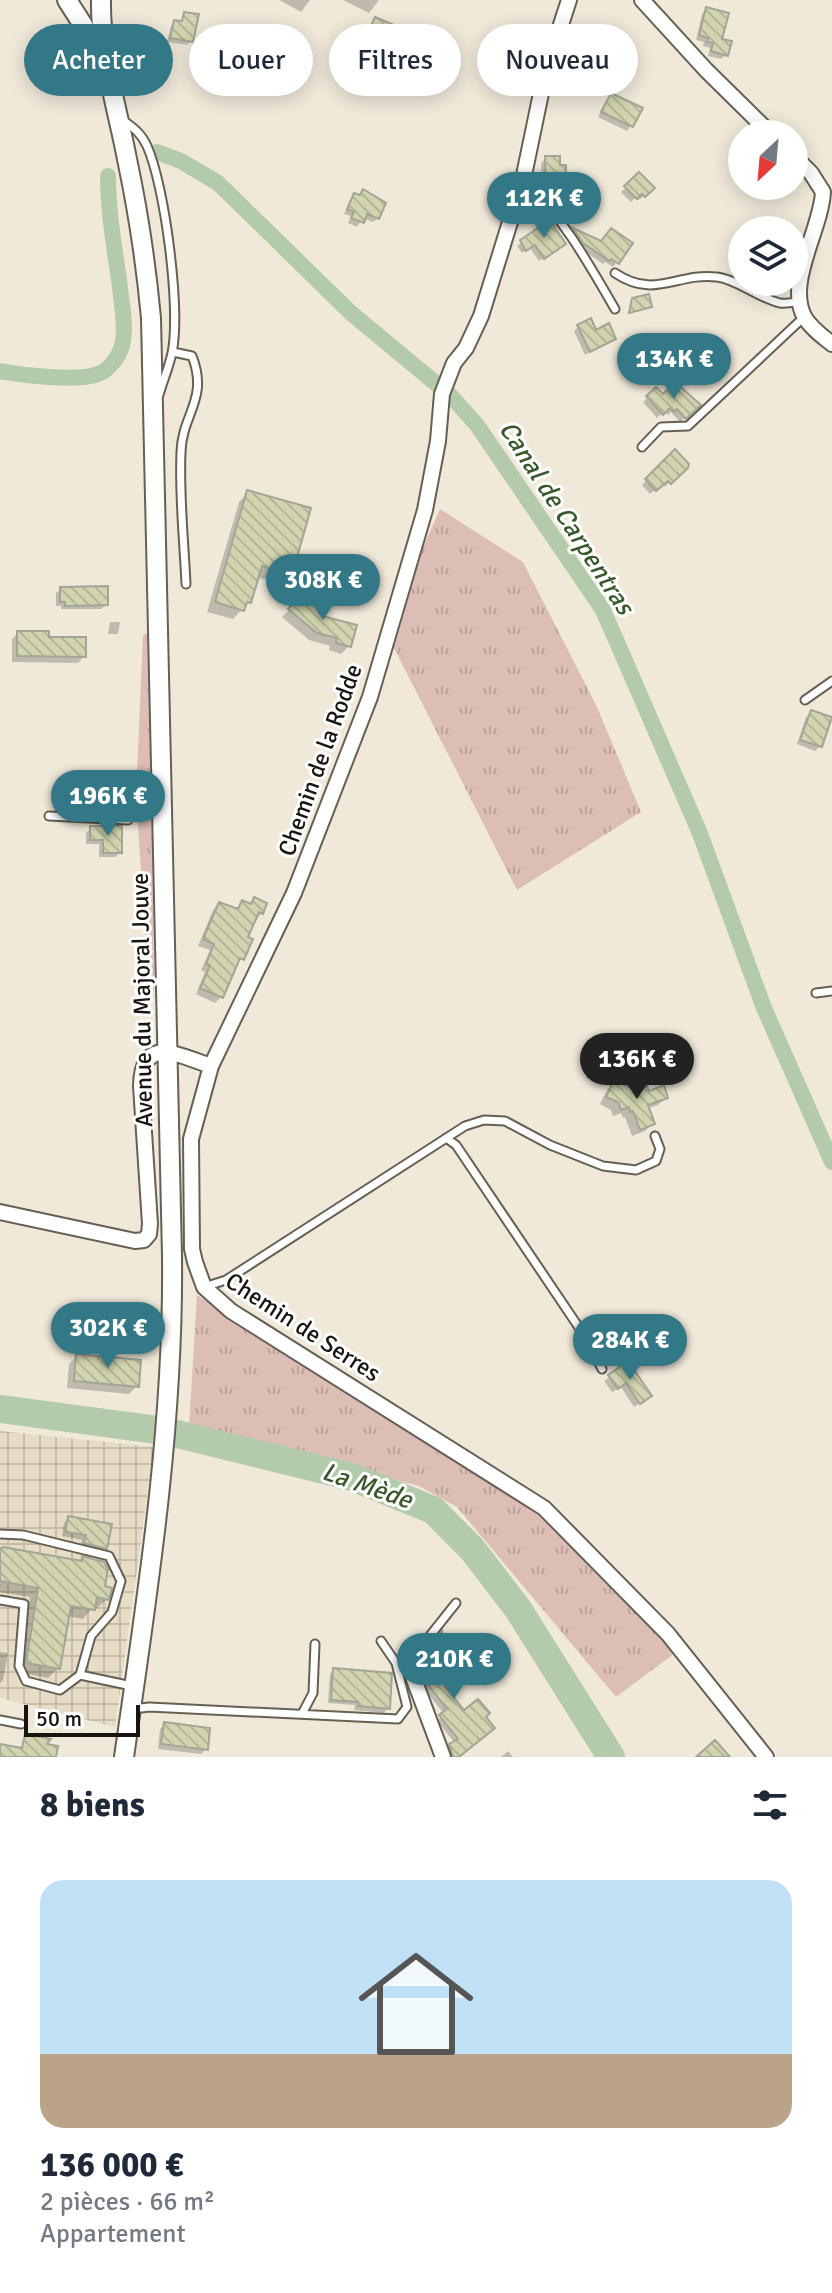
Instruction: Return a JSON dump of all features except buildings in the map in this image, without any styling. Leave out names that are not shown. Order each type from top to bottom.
[{"type":"main road","name":"Avenue du Majoral Jouve","points":[[83,0],[70,0],[83,25],[119,118],[146,269],[155,408],[173,1311],[165,1452],[124,1757]]},
{"type":"main road","name":"Avenue du Majoral Jouve","points":[[101,0],[101,23],[113,99]]},
{"type":"street","name":"Chemin de la Rodde","points":[[211,1066],[294,893],[370,697],[425,510],[438,441],[442,394],[454,363],[466,348],[481,316],[523,180],[545,74],[569,0]]},
{"type":"street","points":[[642,0],[757,120]]},
{"type":"street","points":[[808,170],[828,194],[799,283],[801,309],[813,328],[832,344]]},
{"type":"street","points":[[0,1212],[135,1241],[144,1240],[149,1234],[150,1224],[143,1065],[150,1055],[168,1052],[211,1066]]},
{"type":"street","name":"Chemin de Serres","points":[[211,1066],[191,1139],[192,1249],[204,1287],[231,1311],[544,1508],[668,1634],[766,1757]]},
{"type":"street","points":[[409,1666],[443,1757]]},
{"type":"lane","points":[[119,118],[137,130],[155,170],[173,272],[173,352],[155,408]]},
{"type":"lane","points":[[523,180],[538,194],[586,260],[615,309]]},
{"type":"lane","points":[[615,273],[637,285],[667,285],[694,276],[720,277],[801,309],[688,426],[661,427],[642,447]]},
{"type":"lane","points":[[173,352],[192,356],[199,374],[196,399],[181,449],[186,584]]},
{"type":"lane","points":[[805,700],[832,681]]},
{"type":"lane","points":[[49,816],[128,820]]},
{"type":"lane","points":[[816,993],[832,991]]},
{"type":"lane","points":[[204,1287],[226,1280],[465,1126],[484,1120],[505,1121],[550,1145],[603,1166],[636,1170],[656,1161],[660,1149],[655,1136]]},
{"type":"lane","points":[[446,1138],[456,1145],[474,1170],[586,1338],[602,1369]]},
{"type":"lane","points":[[0,1534],[23,1535],[109,1556],[121,1581],[112,1612],[91,1636],[80,1675],[60,1690],[26,1681],[19,1666],[24,1604],[0,1600]]},
{"type":"lane","points":[[409,1666],[456,1603]]},
{"type":"lane","points":[[131,1709],[303,1712],[398,1719],[407,1707],[396,1663],[381,1641]]},
{"type":"lane","points":[[303,1712],[313,1693],[315,1644]]},
{"type":"lane","points":[[80,1675],[134,1687]]},
{"type":"lane","points":[[0,1720],[21,1724]]},
{"type":"shaded area","points":[[0,1431],[154,1447],[115,1727],[0,1698]]},
{"type":"green space","points":[[440,509],[523,562],[597,707],[641,812],[517,890],[394,648],[423,547]]},
{"type":"green space","points":[[148,633],[154,999],[145,930],[136,796],[143,635]]},
{"type":"green space","points":[[197,1295],[514,1494],[545,1517],[675,1653],[616,1697],[457,1507],[419,1486],[189,1426]]},
{"type":"waterway","name":"Canal de Carpentras","points":[[157,152],[181,161],[218,183],[351,313],[451,396],[477,425],[603,610],[699,831],[764,1008],[832,1162]]},
{"type":"waterway","name":"Canal de Carpentras","points":[[0,371],[49,377],[89,376],[107,369],[117,356],[123,341],[124,318],[108,176]]},
{"type":"waterway","name":"La Mède","points":[[0,1409],[165,1431],[352,1477],[433,1510],[472,1549],[518,1609],[611,1757]]}]
